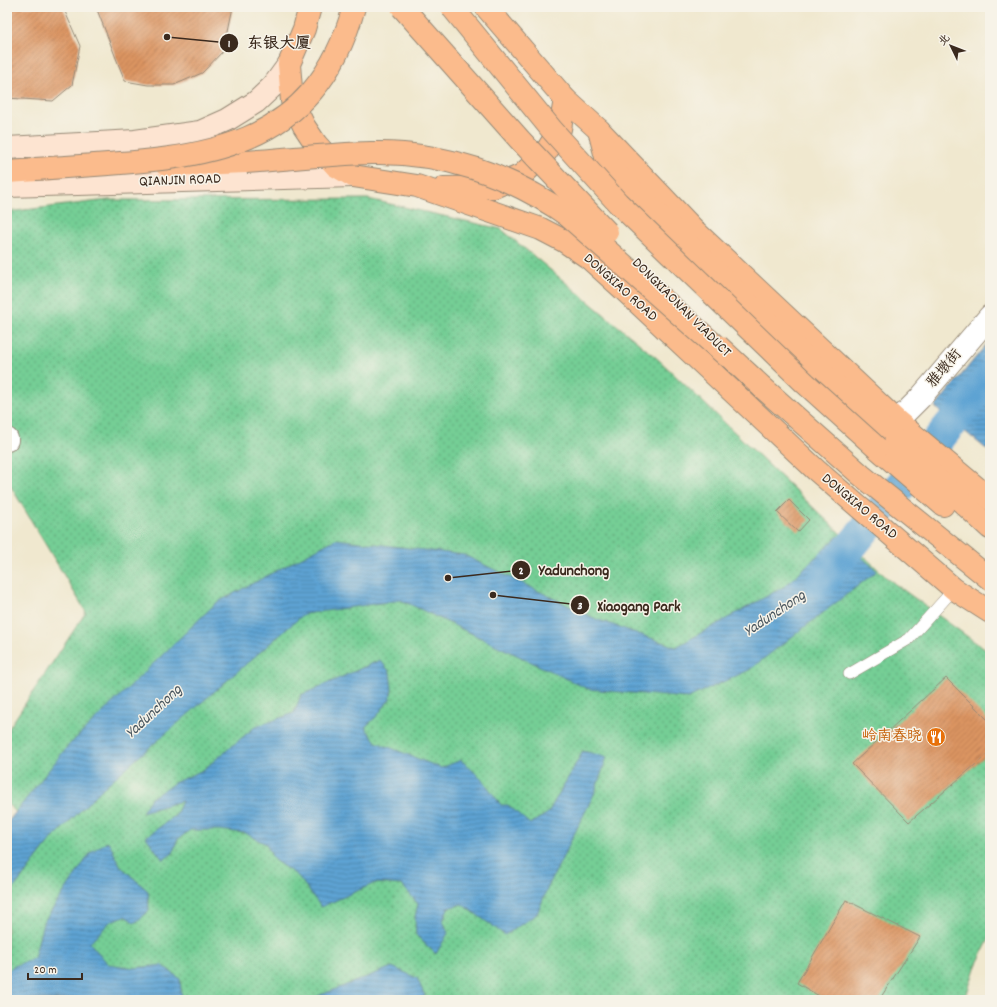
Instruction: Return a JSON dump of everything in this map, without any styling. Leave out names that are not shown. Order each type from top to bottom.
[{"type":"main road","name":"DONGXIAO ROAD","points":[[310,7],[304,29],[289,64],[292,101],[304,126],[316,144],[336,166],[353,176],[417,186],[541,229],[564,240],[589,258],[844,494],[954,589],[990,612]]},
{"type":"main road","points":[[7,172],[181,156],[222,148],[258,134],[293,111],[322,82],[341,47],[354,7]]},
{"type":"main road","name":"DONGXIAONAN VIADUCT","points":[[402,7],[520,140],[728,356],[861,475],[986,576]]},
{"type":"main road","name":"DONGXIAONAN VIADUCT","points":[[452,7],[552,130],[618,203],[805,384],[930,494],[990,543]]},
{"type":"main road","points":[[486,7],[565,99],[598,130],[697,233],[903,426],[984,494]]},
{"type":"main road","points":[[7,148],[135,141],[200,132],[228,120],[256,102],[273,86],[289,64]]},
{"type":"main road","points":[[417,186],[456,188],[494,187],[522,174],[546,152],[560,129],[565,99]]},
{"type":"main road","points":[[598,130],[608,165],[758,313],[990,528]]},
{"type":"main road","points":[[34,169],[246,162],[371,153],[424,156],[449,161],[501,178],[546,200],[591,234],[728,356]]},
{"type":"main road","name":"QIANJIN ROAD","points":[[7,186],[353,176]]},
{"type":"street","name":"雅墩街","points":[[903,426],[920,398],[990,316]]},
{"type":"lane","points":[[849,674],[909,639],[954,589]]},
{"type":"green space","points":[[368,199],[501,229],[659,360],[887,578],[990,653],[990,937],[975,968],[965,1000],[7,1000],[7,897],[50,841],[7,804],[7,731],[86,612],[7,480],[7,212],[108,200]]},
{"type":"water","points":[[990,340],[990,452],[935,407]]},
{"type":"water","points":[[838,536],[877,571],[749,670],[688,698],[588,689],[401,600],[304,614],[104,787],[50,841],[7,897],[7,823],[67,747],[216,603],[336,539],[464,555],[596,619],[676,647],[785,586]]},
{"type":"water","points":[[380,660],[390,672],[392,689],[390,699],[376,717],[365,727],[376,742],[441,768],[461,760],[482,779],[501,805],[508,805],[530,824],[548,813],[583,751],[607,757],[595,792],[548,887],[537,914],[505,935],[462,904],[448,908],[443,921],[448,933],[436,954],[416,935],[415,917],[418,904],[402,885],[375,883],[321,907],[298,876],[274,860],[266,844],[245,833],[219,830],[190,830],[177,840],[173,853],[163,860],[146,837],[176,815],[182,801],[142,812],[151,798],[176,782],[203,770],[255,727],[294,713],[301,695]]},
{"type":"water","points":[[108,841],[121,867],[148,891],[149,911],[135,923],[125,916],[111,921],[90,943],[108,964],[135,968],[162,965],[180,979],[182,1000],[7,1000],[7,972],[12,967],[34,958],[43,923],[91,852]]},
{"type":"water","points":[[392,967],[417,978],[425,996],[419,1000],[390,1000],[386,998],[314,1000],[318,996]]},
{"type":"building","points":[[7,7],[63,7],[80,46],[72,85],[53,101],[7,98]]},
{"type":"building","points":[[96,7],[233,7],[224,50],[202,73],[174,85],[148,85],[125,81]]},
{"type":"building","points":[[789,500],[809,520],[798,532],[777,512]]},
{"type":"building","name":"岭南春晓","points":[[946,678],[990,722],[990,752],[909,822],[852,764]]},
{"type":"building","points":[[846,900],[920,937],[879,1000],[826,1000],[797,983]]},
{"type":"waterway","name":"Yadunchong","points":[[822,582],[990,376]]},
{"type":"place","name":"东银大厦","points":[[167,37]]},
{"type":"place","name":"Yadunchong","points":[[448,578]]},
{"type":"place","name":"Xiaogang Park","points":[[493,595]]},
{"type":"place","name":"岭南春晓","points":[[936,737]]}]
